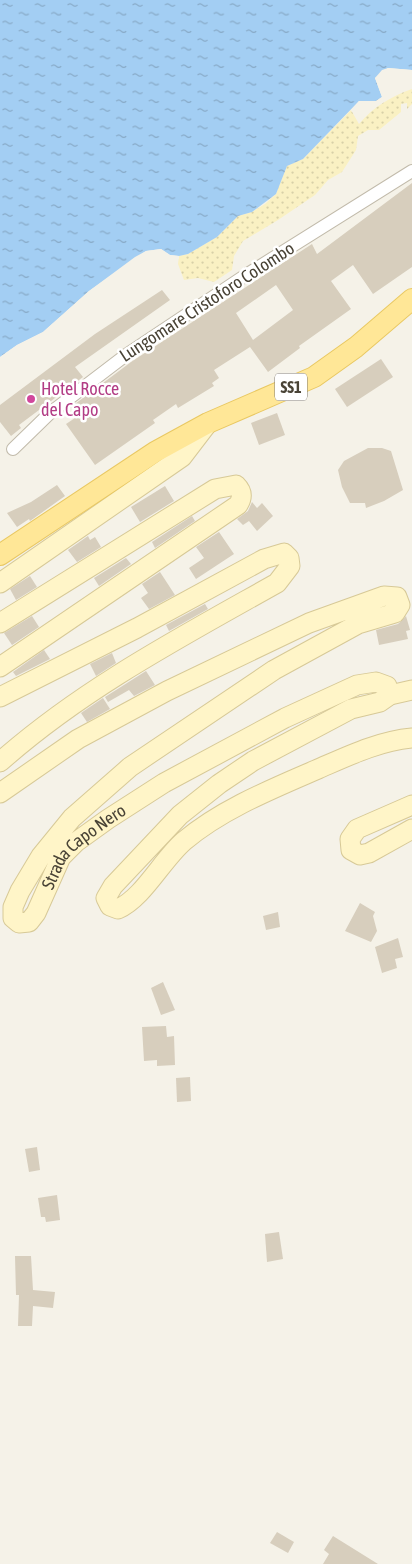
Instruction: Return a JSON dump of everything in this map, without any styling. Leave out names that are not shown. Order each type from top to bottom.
[{"type":"main road","name":"SS1","points":[[0,555],[155,452],[208,423],[314,377],[356,347],[412,299]]},
{"type":"street","name":"Lungomare Cristoforo Colombo","points":[[13,448],[50,413],[91,379],[246,275],[412,171]]},
{"type":"street","points":[[0,583],[182,458],[208,423]]},
{"type":"street","points":[[0,623],[215,489],[236,485],[240,490],[242,498],[238,505],[0,667]]},
{"type":"street","points":[[0,697],[137,628],[264,559],[284,553],[289,558],[290,566],[277,583],[133,666],[58,715],[0,762]]},
{"type":"street","name":"Strada Capo Nero","points":[[0,793],[78,739],[167,691],[309,624],[384,596],[397,597],[400,605],[395,613],[358,624],[274,670],[130,767],[97,793],[72,818],[54,840],[20,891],[13,907],[13,918],[19,923],[29,922],[36,912],[61,857],[76,842],[164,783],[285,718],[357,685],[376,682],[387,686],[390,695]]},
{"type":"street","points":[[412,690],[390,695],[380,702],[351,709],[326,721],[253,761],[219,784],[180,815],[113,886],[106,898],[110,906],[118,909],[129,904],[183,842],[240,805],[343,758],[375,746],[412,738]]},
{"type":"street","points":[[412,804],[357,829],[350,839],[351,850],[360,855],[369,853],[412,830]]},
{"type":"sand","points":[[412,89],[412,104],[407,109],[407,103],[401,104],[401,112],[379,130],[368,130],[358,136],[356,150],[342,172],[328,180],[315,195],[243,241],[234,256],[232,270],[214,282],[198,278],[184,280],[178,264],[179,256],[188,254],[217,237],[238,216],[252,212],[265,204],[276,194],[287,166],[303,159],[351,110],[359,124],[370,112],[383,103]]},
{"type":"water","points":[[0,0],[412,0],[412,70],[388,68],[375,78],[382,97],[376,101],[359,101],[303,159],[287,166],[276,194],[252,212],[238,216],[217,237],[188,254],[179,256],[170,255],[161,249],[146,251],[89,291],[43,332],[17,345],[0,357]]},
{"type":"pier","points":[[388,68],[412,70],[412,73],[388,70],[384,72],[378,78],[383,88],[384,99],[376,104],[360,103],[352,112],[351,110],[359,101],[376,101],[382,97],[375,78],[382,70]]},
{"type":"pier","points":[[161,249],[170,255],[179,256],[179,259],[169,257],[160,252],[146,253],[91,293],[45,334],[0,359],[0,357],[17,345],[43,332],[89,291],[135,257],[146,251]]},
{"type":"building","points":[[412,183],[412,267],[373,294],[353,265],[331,281],[351,309],[299,346],[300,348],[268,372],[250,347],[214,370],[219,378],[212,383],[214,386],[178,408],[176,404],[153,420],[155,423],[95,465],[66,424],[78,416],[71,407],[131,362],[312,244],[317,254]],"holes":[[[276,285],[293,310],[253,340],[236,313]]]},
{"type":"building","name":"Hotel Rocce del Capo","points":[[162,290],[170,300],[75,367],[83,377],[19,425],[21,428],[11,436],[0,422],[0,405],[95,334]]},
{"type":"building","points":[[381,359],[393,377],[347,407],[335,389]]},
{"type":"building","points":[[277,413],[285,435],[259,445],[251,423]]},
{"type":"building","points":[[368,448],[382,448],[391,451],[403,490],[384,501],[366,508],[365,503],[350,503],[342,487],[338,470],[344,461]]},
{"type":"building","points":[[57,485],[65,496],[30,521],[29,519],[17,527],[7,513],[31,502]]},
{"type":"building","points":[[165,486],[174,501],[140,522],[131,507]]},
{"type":"building","points":[[252,502],[257,508],[262,503],[273,516],[257,531],[249,521],[243,525],[237,519],[248,511]]},
{"type":"building","points":[[192,516],[195,521],[155,548],[152,542]]},
{"type":"building","points":[[219,532],[234,554],[196,579],[189,568],[204,558],[196,547]]},
{"type":"building","points":[[88,536],[90,540],[95,537],[101,547],[77,562],[68,550]]},
{"type":"building","points":[[126,558],[131,564],[99,586],[94,578]]},
{"type":"building","points":[[160,572],[175,595],[149,609],[141,598],[148,593],[142,584]]},
{"type":"building","points":[[30,576],[37,587],[16,600],[10,589]]},
{"type":"building","points":[[205,604],[208,609],[169,631],[166,625]]},
{"type":"building","points":[[32,616],[39,627],[12,645],[4,633]]},
{"type":"building","points":[[406,616],[410,630],[406,631],[408,639],[379,645],[376,630],[398,624]]},
{"type":"building","points":[[44,650],[50,659],[16,676],[13,672]]},
{"type":"building","points":[[112,653],[116,663],[96,676],[90,664]]},
{"type":"building","points":[[146,671],[155,685],[134,696],[129,690],[108,702],[105,697]]},
{"type":"building","points":[[103,698],[110,709],[87,722],[81,713]]},
{"type":"building","points":[[360,903],[375,912],[373,916],[377,931],[371,942],[345,931]]},
{"type":"building","points":[[278,912],[280,927],[266,930],[263,916]]},
{"type":"building","points":[[398,938],[403,957],[395,959],[397,968],[382,973],[375,947]]},
{"type":"building","points":[[163,982],[175,1010],[161,1015],[151,988]]},
{"type":"building","points":[[166,1026],[167,1037],[174,1036],[175,1065],[157,1066],[157,1060],[144,1061],[142,1027]]},
{"type":"building","points":[[190,1077],[191,1101],[177,1102],[176,1078]]},
{"type":"building","points":[[37,1147],[40,1170],[29,1172],[25,1149]]},
{"type":"building","points":[[57,1195],[60,1220],[46,1222],[45,1217],[41,1217],[38,1198]]},
{"type":"building","points":[[279,1232],[283,1259],[267,1262],[265,1234]]},
{"type":"building","points":[[15,1256],[31,1256],[33,1290],[55,1292],[53,1308],[33,1306],[32,1326],[18,1326],[19,1295],[16,1295]]},
{"type":"building","points":[[277,1532],[294,1542],[288,1553],[270,1543]]},
{"type":"building","points":[[333,1536],[378,1564],[323,1564],[329,1554],[324,1550]]},
{"type":"place","name":"Hotel Rocce del Capo","points":[[31,399]]}]
